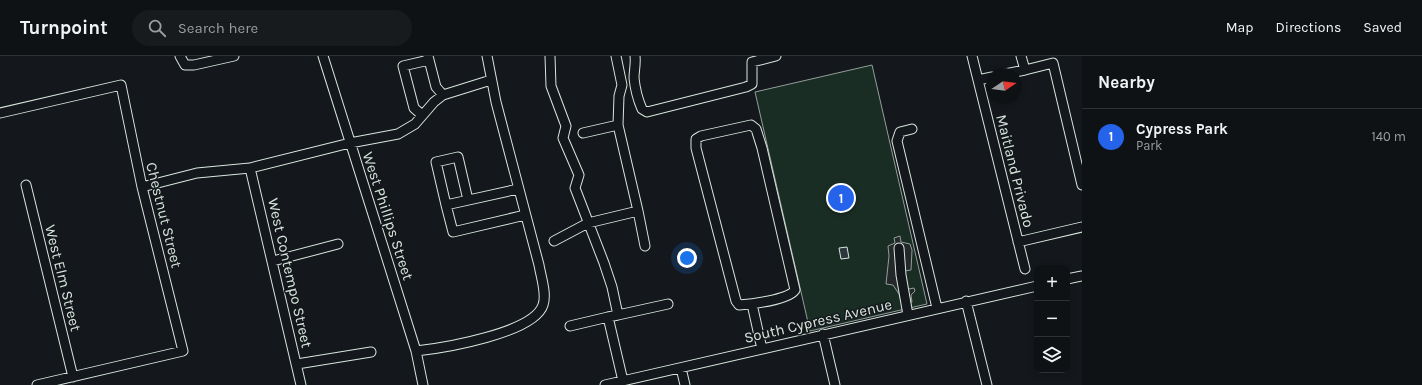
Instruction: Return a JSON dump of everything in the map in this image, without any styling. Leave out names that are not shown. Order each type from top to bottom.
[{"type":"street","points":[[180,56],[185,65],[194,65],[234,56]]},
{"type":"street","name":"West Phillips Street","points":[[323,56],[416,351],[423,385]]},
{"type":"street","points":[[416,351],[449,347],[511,330],[538,315],[544,304],[544,292],[491,80],[487,56]]},
{"type":"street","points":[[550,56],[551,86],[566,126],[563,138],[578,172],[575,188],[606,269],[618,315]]},
{"type":"street","points":[[616,56],[622,81],[618,102],[618,125],[645,246]]},
{"type":"street","points":[[635,56],[637,67],[634,76],[636,88],[642,109],[647,112],[746,87],[752,84],[751,59],[776,56]]},
{"type":"street","name":"Maitland Privado","points":[[972,56],[1025,269]]},
{"type":"street","points":[[1022,56],[1025,70]]},
{"type":"street","points":[[422,116],[414,108],[403,66],[428,58],[436,87],[443,96]]},
{"type":"street","points":[[1022,71],[1054,63],[1082,185]]},
{"type":"street","points":[[978,80],[986,78]]},
{"type":"street","points":[[142,186],[197,173],[250,168],[350,142],[398,134],[415,124],[434,102],[443,96],[491,80]]},
{"type":"street","name":"Chestnut Street","points":[[0,113],[121,85],[142,186],[184,351],[73,377]]},
{"type":"street","points":[[584,133],[618,125]]},
{"type":"street","points":[[751,125],[756,129],[762,148],[795,290],[793,293],[752,304],[739,305],[736,301],[696,148],[696,139],[701,136],[751,125]]},
{"type":"street","points":[[912,129],[900,132],[896,141],[937,308]]},
{"type":"street","points":[[468,200],[458,157],[436,162],[453,232],[525,215]]},
{"type":"street","name":"West Contempo Street","points":[[250,168],[301,385]]},
{"type":"street","name":"West Elm Street","points":[[26,185],[73,377]]},
{"type":"street","points":[[446,205],[518,190]]},
{"type":"street","points":[[554,241],[588,223],[638,211]]},
{"type":"street","points":[[1018,242],[1082,227]]},
{"type":"street","points":[[273,261],[338,244]]},
{"type":"street","points":[[900,248],[901,275],[908,315]]},
{"type":"street","points":[[1070,279],[1082,276]]},
{"type":"street","name":"South Cypress Avenue","points":[[605,385],[1034,287]]},
{"type":"street","points":[[966,301],[986,385]]},
{"type":"street","points":[[570,326],[668,304]]},
{"type":"street","points":[[752,304],[762,349]]},
{"type":"street","points":[[608,317],[623,381]]},
{"type":"street","points":[[823,334],[835,385]]},
{"type":"street","points":[[297,364],[371,352]]},
{"type":"street","points":[[681,368],[685,385]]},
{"type":"street","points":[[37,385],[73,377]]},
{"type":"green space","points":[[872,65],[927,304],[810,331],[755,92]]},
{"type":"shaded area","points":[[900,236],[901,242],[910,244],[912,250],[911,270],[904,271],[904,286],[909,289],[914,288],[915,291],[911,295],[912,302],[902,304],[899,294],[893,285],[886,284],[889,256],[888,246],[895,243],[894,238]]},
{"type":"building","points":[[847,247],[849,258],[841,259],[839,248]]},
{"type":"place","name":"Cypress Park","points":[[841,198]]}]
